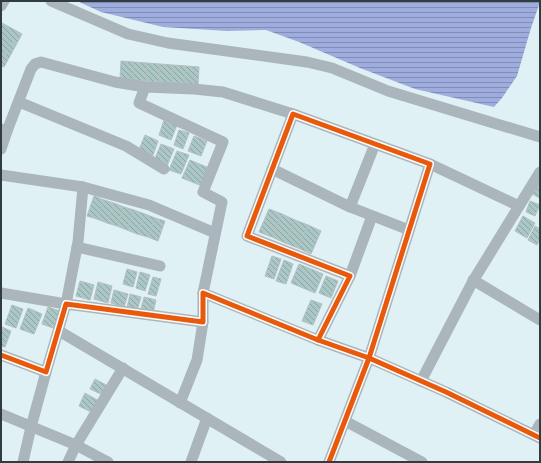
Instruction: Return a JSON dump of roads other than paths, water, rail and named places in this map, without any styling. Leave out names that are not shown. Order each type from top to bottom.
[{"type":"street","points":[[1,6],[4,1]]},
{"type":"street","points":[[51,1],[128,34],[168,43],[307,62],[332,68],[388,91],[540,137]]},
{"type":"street","points":[[1,149],[4,130],[18,102],[31,69],[35,64],[41,62],[115,82],[145,87],[223,92],[293,114],[430,164],[519,206]]},
{"type":"street","points":[[145,87],[139,103],[223,142],[203,192],[222,202],[203,293],[202,322],[197,360],[180,403]]},
{"type":"street","points":[[18,102],[126,146],[164,169]]},
{"type":"street","points":[[293,114],[248,236],[350,276]]},
{"type":"street","points":[[350,207],[375,144]]},
{"type":"street","points":[[329,462],[369,358],[430,164]]},
{"type":"street","points":[[272,169],[350,207],[409,230]]},
{"type":"street","points":[[420,381],[473,280],[540,172]]},
{"type":"street","points":[[1,175],[82,188],[149,206],[215,233]]},
{"type":"street","points":[[22,462],[66,304],[77,247],[82,188]]},
{"type":"street","points":[[318,340],[350,276],[372,216]]},
{"type":"street","points":[[77,247],[160,266]]},
{"type":"street","points":[[473,280],[540,320]]},
{"type":"street","points":[[1,293],[66,304],[202,322]]},
{"type":"street","points":[[203,293],[318,340],[369,358],[537,437],[540,424]]},
{"type":"street","points":[[59,330],[207,418],[265,457],[281,462]]},
{"type":"street","points":[[1,355],[46,372]]},
{"type":"street","points":[[68,462],[76,445],[123,368]]},
{"type":"street","points":[[1,414],[76,445],[108,462]]},
{"type":"street","points":[[191,462],[207,418]]},
{"type":"street","points":[[345,421],[422,462]]},
{"type":"water","points":[[77,1],[539,1],[539,5],[517,76],[494,107],[415,89],[266,30],[227,31],[163,27],[101,12]]}]
